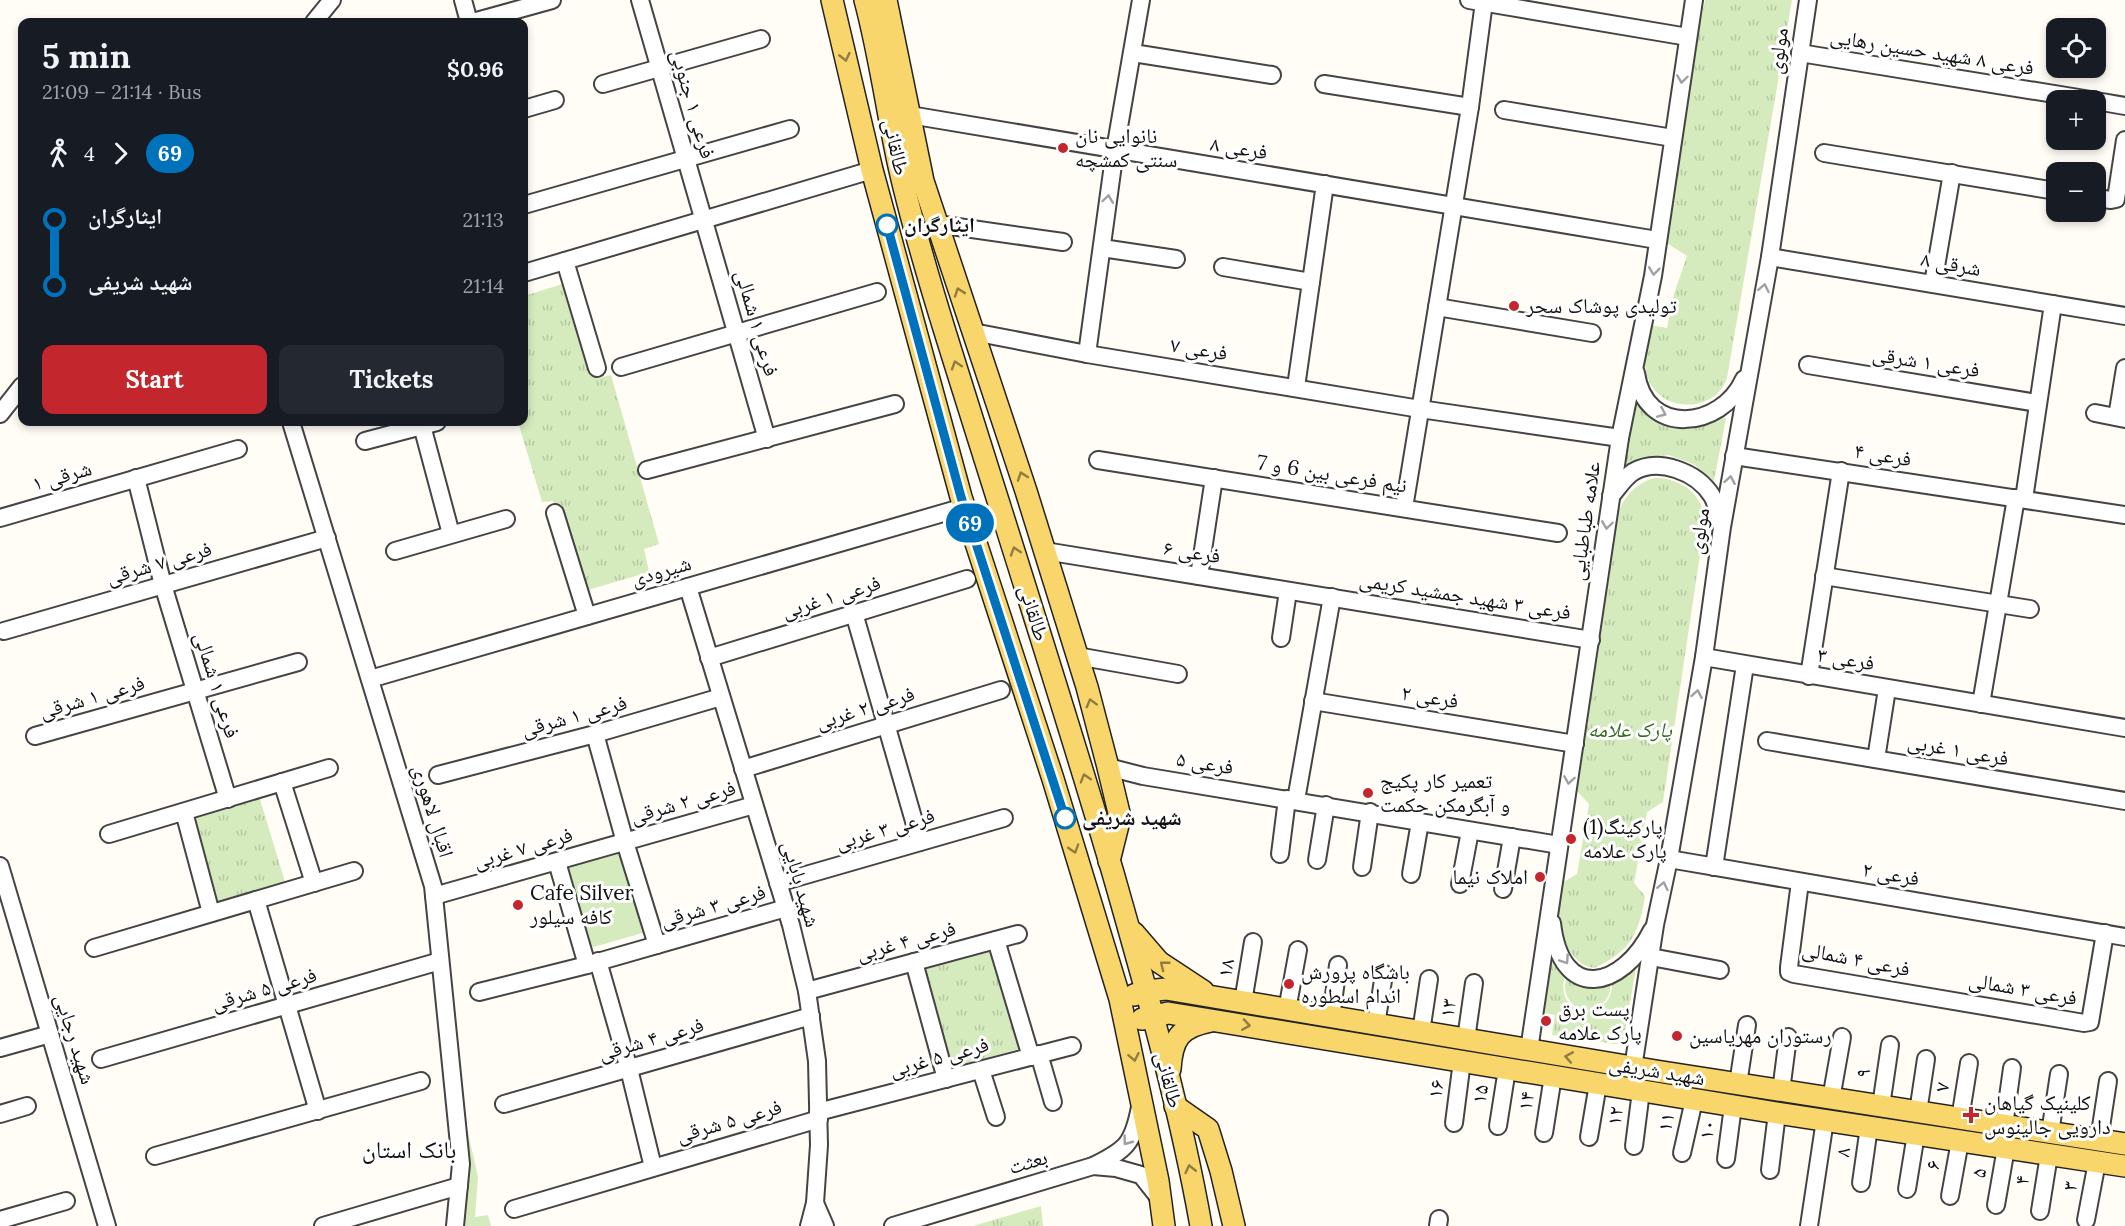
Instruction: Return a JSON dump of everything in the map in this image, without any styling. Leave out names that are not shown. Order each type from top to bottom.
[{"type":"main road","name":"طالقانی","points":[[831,0],[872,170],[964,507],[1053,779],[1120,999],[1164,1226]]},
{"type":"main road","name":"طالقانی","points":[[865,0],[898,159],[942,321],[1047,655],[1154,1016],[1192,1176],[1201,1226]]},
{"type":"main road","points":[[875,42],[877,0]]},
{"type":"main road","points":[[886,0],[923,181],[1045,551],[1108,767],[1120,817],[1109,861]]},
{"type":"main road","points":[[1127,922],[1147,950],[1159,962],[1211,996]]},
{"type":"main road","name":"شهید شریفی","points":[[1120,999],[1146,991],[1167,989],[1633,1068],[2125,1144]]},
{"type":"main road","points":[[1277,1030],[1271,1025],[1271,1017],[1275,1011],[1285,1010]]},
{"type":"main road","name":"شهید شریفی","points":[[1126,1023],[1168,1013],[1786,1115],[2125,1166]]},
{"type":"main road","points":[[1215,1020],[1181,1032],[1172,1053],[1173,1097],[1208,1128],[1234,1226]]},
{"type":"main road","points":[[1786,1115],[1790,1092]]},
{"type":"street","points":[[317,18],[332,0]]},
{"type":"street","points":[[463,0],[470,18]]},
{"type":"street","points":[[486,18],[552,0]]},
{"type":"street","name":"فرعی ۱ جنوبی","points":[[640,0],[704,220]]},
{"type":"street","points":[[1087,354],[1115,150],[1141,0]]},
{"type":"street","name":"علامه طباطبایی","points":[[1529,1050],[1620,438],[1642,340],[1653,276],[1694,0]]},
{"type":"street","name":"مولوی","points":[[1633,1068],[1656,924],[1704,657],[1722,527],[1770,257],[1808,0]]},
{"type":"street","points":[[1404,508],[1470,107],[1477,1],[1688,37]]},
{"type":"street","points":[[603,84],[761,39]]},
{"type":"street","points":[[1133,53],[1272,75]]},
{"type":"street","name":"فرعی ۸ شهید حسین رهایی","points":[[1800,53],[2046,93]]},
{"type":"street","points":[[1324,84],[1470,107]]},
{"type":"street","points":[[528,108],[555,100]]},
{"type":"street","name":"فرعی ۸ شهید حسین رهایی","points":[[2106,103],[2125,106]]},
{"type":"street","points":[[1504,110],[1673,138]]},
{"type":"street","name":"فرعی ۸","points":[[910,115],[1657,240]]},
{"type":"street","points":[[528,204],[790,129]]},
{"type":"street","points":[[2106,199],[2116,199],[2125,140]]},
{"type":"street","points":[[1824,153],[2046,189]]},
{"type":"street","points":[[528,272],[872,170]]},
{"type":"street","points":[[1933,284],[1953,173]]},
{"type":"street","points":[[1296,387],[1325,184]]},
{"type":"street","name":"فرعی ۱ شمالی","points":[[704,220],[768,439]]},
{"type":"street","points":[[937,224],[1063,242]]},
{"type":"street","points":[[1102,248],[1176,259]]},
{"type":"street","name":"۸ شرقی","points":[[1770,257],[2125,314]]},
{"type":"street","points":[[565,261],[597,368]]},
{"type":"street","points":[[1223,267],[1311,282]]},
{"type":"street","points":[[621,367],[877,292]]},
{"type":"street","points":[[1981,704],[1997,604],[2020,499],[2053,304]]},
{"type":"street","points":[[1437,306],[1592,333]]},
{"type":"street","name":"فرعی ۷","points":[[973,332],[1087,354],[1420,409],[1620,438]]},
{"type":"street","points":[[1635,366],[1638,389],[1646,403],[1663,416],[1686,419],[1705,416],[1728,402],[1742,383],[1750,363]]},
{"type":"street","name":"فرعی ۱ شرقی","points":[[1808,365],[2037,403]]},
{"type":"street","points":[[2095,413],[2121,418],[2125,368]]},
{"type":"street","points":[[0,414],[18,394]]},
{"type":"street","points":[[647,470],[895,404]]},
{"type":"street","name":"اقبال لاهوری","points":[[292,426],[433,886],[461,1164],[455,1226]]},
{"type":"street","points":[[365,441],[416,426]]},
{"type":"street","points":[[427,426],[451,534]]},
{"type":"street","name":"۱ شرقی","points":[[0,518],[238,449]]},
{"type":"street","name":"فرعی ۴","points":[[1734,456],[2020,499]]},
{"type":"street","name":"نیم فرعی بین 6 و 7","points":[[1098,460],[1558,533]]},
{"type":"street","points":[[1611,497],[1631,473],[1663,466],[1689,475],[1712,496],[1722,527]]},
{"type":"street","points":[[1809,676],[1841,471]]},
{"type":"street","points":[[136,478],[163,585]]},
{"type":"street","points":[[1199,576],[1214,478]]},
{"type":"street","points":[[2020,499],[2125,515]]},
{"type":"street","name":"شیرودی","points":[[370,679],[964,507]]},
{"type":"street","points":[[555,513],[587,616]]},
{"type":"street","points":[[395,551],[506,519]]},
{"type":"street","name":"فرعی ۷ شرقی","points":[[4,631],[327,538]]},
{"type":"street","name":"فرعی ۶","points":[[1045,551],[1332,597]]},
{"type":"street","points":[[1824,576],[2031,609]]},
{"type":"street","name":"فرعی ۱ غربی","points":[[709,658],[967,579]]},
{"type":"street","name":"فرعی ۱ شمالی","points":[[163,585],[228,799]]},
{"type":"street","name":"شهید بابایی","points":[[688,587],[786,908],[807,991],[817,1061],[819,1115],[815,1203],[809,1226]]},
{"type":"street","points":[[1281,638],[1288,591]]},
{"type":"street","points":[[1280,854],[1313,701],[1332,597]]},
{"type":"street","name":"فرعی ۳ شهید جمشید کریمی","points":[[1332,597],[1591,640]]},
{"type":"street","points":[[854,613],[920,842]]},
{"type":"street","points":[[1077,656],[1178,674]]},
{"type":"street","name":"فرعی ۳","points":[[1704,657],[2125,728]]},
{"type":"street","points":[[196,691],[298,662]]},
{"type":"street","points":[[1714,867],[1745,665]]},
{"type":"street","points":[[1767,741],[1876,759],[1887,688]]},
{"type":"street","name":"فرعی ۲ غربی","points":[[743,769],[1001,690]]},
{"type":"street","name":"فرعی ۱ شرقی","points":[[35,736],[196,691]]},
{"type":"street","name":"فرعی ۱ شرقی","points":[[438,776],[721,697]]},
{"type":"street","name":"فرعی ۲","points":[[1313,701],[1575,744]]},
{"type":"street","points":[[595,734],[657,945]]},
{"type":"street","name":"فرعی ۱ غربی","points":[[1876,759],[2125,801]]},
{"type":"street","name":"فرعی ۵","points":[[1108,767],[1143,776],[1559,844]]},
{"type":"street","points":[[109,834],[329,768]]},
{"type":"street","points":[[282,782],[314,883]]},
{"type":"street","name":"فرعی ۲ شرقی","points":[[625,842],[754,805]]},
{"type":"street","points":[[1317,860],[1326,805]]},
{"type":"street","points":[[184,812],[211,913]]},
{"type":"street","points":[[1362,867],[1370,812]]},
{"type":"street","name":"فرعی ۳ غربی","points":[[778,883],[1004,818]]},
{"type":"street","points":[[1411,874],[1420,822]]},
{"type":"street","points":[[1460,884],[1470,831]]},
{"type":"street","points":[[1503,889],[1512,837]]},
{"type":"street","name":"فرعی ۷ غربی","points":[[434,896],[625,842]]},
{"type":"street","name":"فرعی ۲","points":[[1669,859],[2105,933]]},
{"type":"street","points":[[557,862],[629,1069],[653,1167]]},
{"type":"street","name":"شهید رجایی","points":[[0,866],[107,1226]]},
{"type":"street","points":[[94,948],[354,871]]},
{"type":"street","name":"فرعی ۴ شمالی","points":[[1800,882],[1789,972],[1931,996]]},
{"type":"street","points":[[256,900],[318,1111]]},
{"type":"street","points":[[1550,904],[1557,948],[1565,963],[1579,975],[1590,979],[1601,980],[1621,970],[1643,946],[1656,924]]},
{"type":"street","name":"فرعی ۳ شرقی","points":[[479,992],[593,963],[786,908]]},
{"type":"street","points":[[2105,933],[2125,937]]},
{"type":"street","name":"فرعی ۳ شمالی","points":[[1931,996],[2084,1023],[2090,1022],[2105,933]]},
{"type":"street","name":"فرعی ۴ غربی","points":[[807,991],[1018,934]]},
{"type":"street","points":[[996,940],[1053,1102]]},
{"type":"street","name":"۱۸","points":[[1243,1002],[1253,942]]},
{"type":"street","points":[[1285,1010],[1298,950]]},
{"type":"street","points":[[1652,957],[1720,970]]},
{"type":"street","name":"فرعی ۵ شرقی","points":[[101,1059],[440,960]]},
{"type":"street","points":[[914,962],[946,1079]]},
{"type":"street","points":[[1331,1018],[1338,965]]},
{"type":"street","points":[[1376,1025],[1384,974]]},
{"type":"street","points":[[1421,1032],[1429,979]]},
{"type":"street","name":"۱۳","points":[[1466,1040],[1474,983]]},
{"type":"street","name":"فرعی ۴ شرقی","points":[[504,1104],[811,1016]]},
{"type":"street","points":[[1738,1084],[1747,1025]]},
{"type":"street","points":[[0,1048],[50,1034]]},
{"type":"street","points":[[1788,1037],[1790,1092]]},
{"type":"street","points":[[1831,1099],[1842,1037]]},
{"type":"street","name":"۹","points":[[1881,1106],[1890,1045]]},
{"type":"street","name":"فرعی ۵ غربی","points":[[819,1115],[1072,1046]]},
{"type":"street","points":[[1918,1112],[1926,1059]]},
{"type":"street","name":"۱۶","points":[[1454,1123],[1462,1061]]},
{"type":"street","name":"۷","points":[[1960,1119],[1969,1063]]},
{"type":"street","points":[[2004,1125],[2012,1068]]},
{"type":"street","name":"۱۵","points":[[1498,1126],[1507,1069]]},
{"type":"street","points":[[981,1070],[996,1117]]},
{"type":"street","points":[[2050,1133],[2060,1074]]},
{"type":"street","name":"۱۴","points":[[1544,1133],[1553,1076]]},
{"type":"street","points":[[155,1156],[421,1081]]},
{"type":"street","points":[[2099,1140],[2108,1082]]},
{"type":"street","points":[[1589,1137],[1598,1084]]},
{"type":"street","name":"۱۲","points":[[1634,1146],[1641,1091]]},
{"type":"street","name":"۱۱","points":[[1682,1153],[1694,1100]]},
{"type":"street","name":"بعثت","points":[[893,1226],[1093,1166],[1114,1156],[1130,1142],[1137,1125],[1141,1101]]},
{"type":"street","points":[[0,1114],[27,1106]]},
{"type":"street","name":"۱۰","points":[[1725,1160],[1732,1106]]},
{"type":"street","name":"فرعی ۵ شرقی","points":[[514,1209],[819,1115]]},
{"type":"street","points":[[1770,1170],[1786,1115]]},
{"type":"street","points":[[1809,1226],[1825,1120]]},
{"type":"street","name":"۸","points":[[1861,1183],[1869,1127]]},
{"type":"street","points":[[1907,1189],[1916,1134]]},
{"type":"street","name":"۶","points":[[1950,1197],[1960,1141]]},
{"type":"street","name":"۵","points":[[1996,1205],[2006,1148]]},
{"type":"street","name":"۴","points":[[2040,1211],[2049,1155]]},
{"type":"street","name":"۳","points":[[2086,1220],[2097,1162]]},
{"type":"street","points":[[1093,1166],[1116,1168],[1142,1175],[1160,1199]]},
{"type":"street","points":[[323,1226],[459,1186]]},
{"type":"street","points":[[0,1220],[66,1201]]},
{"type":"street","points":[[815,1203],[825,1226]]},
{"type":"green space","points":[[1705,0],[1792,0],[1727,378],[1721,389],[1712,397],[1701,403],[1690,405],[1677,404],[1656,392],[1649,381],[1645,361],[1650,325],[1667,328],[1673,297],[1687,256],[1665,242],[1688,87]]},
{"type":"green space","points":[[566,283],[598,378],[611,375],[659,544],[644,549],[649,572],[581,592],[553,501],[542,502],[519,426],[528,426],[528,295]]},
{"type":"green space","points":[[1633,402],[1651,417],[1674,425],[1690,426],[1726,418],[1714,481],[1693,464],[1669,455],[1647,457],[1622,466]]},
{"type":"green space","name":"پارک علامه","points":[[1655,478],[1674,481],[1696,496],[1704,512],[1705,521],[1663,802],[1647,812],[1634,883],[1645,896],[1643,909],[1631,940],[1616,955],[1594,968],[1585,965],[1571,953],[1562,936],[1558,917],[1560,884],[1577,874],[1589,804],[1577,791],[1619,510],[1633,490],[1643,482]]},
{"type":"green space","points":[[259,796],[285,882],[217,901],[193,815]]},
{"type":"green space","points":[[622,848],[646,932],[590,948],[567,864]]},
{"type":"green space","points":[[994,948],[1022,1048],[951,1068],[921,967]]},
{"type":"green space","points":[[1550,952],[1566,974],[1563,985],[1567,999],[1579,1010],[1566,995],[1565,985],[1568,974],[1610,982],[1608,997],[1605,1001],[1587,1011],[1603,1006],[1611,993],[1612,981],[1637,962],[1624,1037],[1621,1042],[1616,1044],[1552,1035],[1555,1015],[1539,1012]]},
{"type":"green space","points":[[464,1115],[478,1177],[475,1217],[488,1215],[491,1226],[465,1226]]},
{"type":"green space","points":[[1041,1206],[1043,1226],[973,1226]]},
{"type":"bus line","name":"69","points":[[887,225],[961,497],[1065,818]]},
{"type":"place","name":"نانوایی نان سنتی کمشچه","points":[[1063,148]]},
{"type":"place","name":"ایثارگران","points":[[887,225]]},
{"type":"place","name":"تولیدی پوشاک سحر","points":[[1514,306]]},
{"type":"place","name":"تعمیر کار پکیج و آبگرمکن حکمت","points":[[1368,793]]},
{"type":"place","name":"شهید شریفی","points":[[1065,818]]},
{"type":"place","name":"پارکینگ(1) پارک علامه","points":[[1571,839]]},
{"type":"place","name":"املاک نیما","points":[[1540,877]]},
{"type":"place","name":"Cafe Silver کافه سیلور","points":[[518,905]]},
{"type":"place","name":"باشگاه پرورش اندام اسطوره","points":[[1289,984]]},
{"type":"place","name":"پست برق پارک علامه","points":[[1546,1021]]},
{"type":"place","name":"رستوران مهریاسین","points":[[1677,1036]]},
{"type":"place","name":"کلینیک گیاهان دارویی جالینوس","points":[[1971,1115]]},
{"type":"district","name":"بانک استان","points":[[409,1150]]}]
